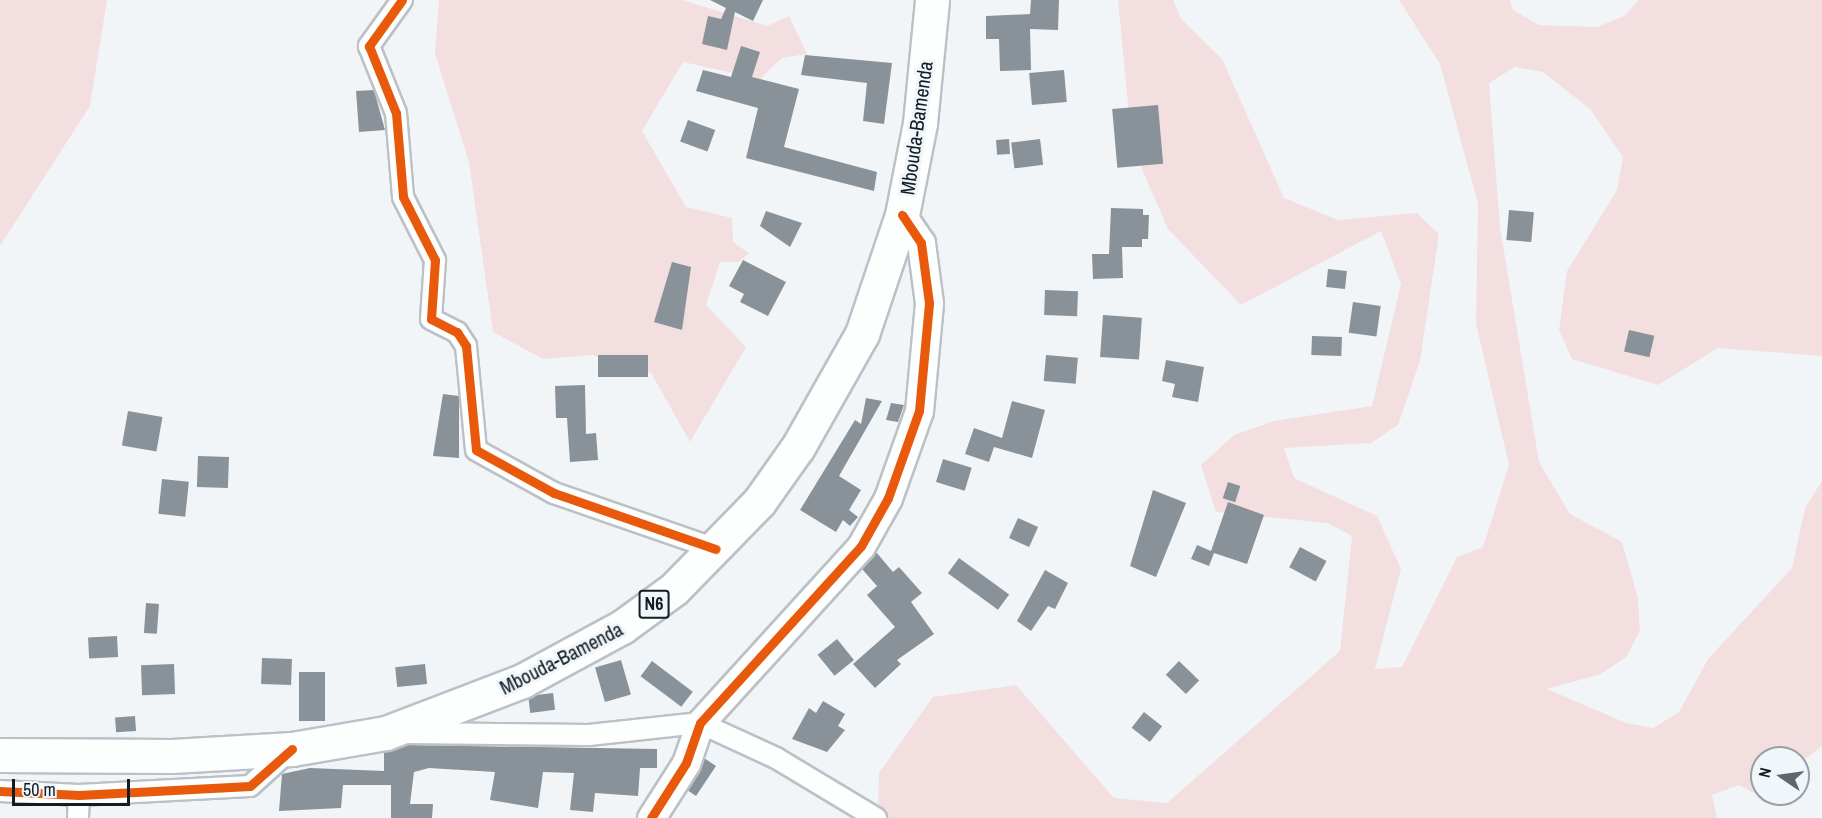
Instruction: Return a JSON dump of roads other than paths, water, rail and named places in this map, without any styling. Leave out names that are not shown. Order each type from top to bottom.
[{"type":"highway","name":"Mbouda-Bamenda","points":[[0,755],[172,756],[292,749],[386,733],[522,681],[622,627],[674,589],[716,549],[759,502],[834,386],[862,334],[902,215],[920,123],[932,0]]},
{"type":"street","points":[[402,0],[369,46],[396,113],[403,197],[435,260],[431,319],[464,338],[476,450],[554,493],[716,549]]},
{"type":"street","points":[[651,818],[686,763],[700,723],[861,546],[906,453],[920,411],[929,303],[921,243],[902,215]]},
{"type":"street","points":[[386,733],[589,735],[700,723],[776,758],[876,818]]},
{"type":"street","points":[[0,791],[79,795],[250,786],[292,749]]},
{"type":"street","points":[[78,818],[79,795]]}]
